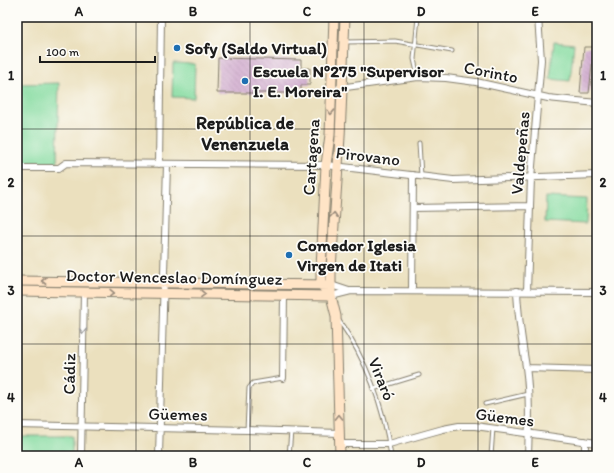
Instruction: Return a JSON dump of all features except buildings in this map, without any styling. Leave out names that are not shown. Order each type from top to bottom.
[{"type":"main road","name":"Cartagena","points":[[331,296],[321,285],[320,268],[326,165],[330,135],[334,17]]},
{"type":"main road","name":"Cartagena","points":[[340,456],[336,316],[331,296],[331,285],[345,17]]},
{"type":"main road","name":"Doctor Wenceslao Domínguez","points":[[17,281],[331,285]]},
{"type":"main road","name":"Doctor Wenceslao Domínguez","points":[[17,291],[331,296]]},
{"type":"street","points":[[159,164],[161,17]]},
{"type":"street","name":"Valdepeñas","points":[[527,291],[530,206],[541,60],[538,17]]},
{"type":"street","name":"Corinto","points":[[332,88],[342,88],[418,77],[476,82],[539,96],[597,103]]},
{"type":"street","name":"Pirovano","points":[[17,168],[59,168],[66,163],[326,165],[453,180],[597,175]]},
{"type":"street","points":[[160,456],[167,164]]},
{"type":"street","points":[[412,291],[413,176]]},
{"type":"street","points":[[413,208],[530,206]]},
{"type":"street","points":[[331,285],[351,291]]},
{"type":"street","points":[[331,296],[351,291],[597,292]]},
{"type":"street","name":"Cádiz","points":[[81,456],[84,292]]},
{"type":"street","points":[[517,292],[518,319],[526,368],[528,394],[528,456]]},
{"type":"street","points":[[284,295],[284,378]]},
{"type":"street","points":[[526,368],[597,370]]},
{"type":"street","name":"Güemes","points":[[17,426],[82,426],[339,433]]},
{"type":"street","name":"Güemes","points":[[340,444],[389,444],[459,426],[492,428],[597,442]]},
{"type":"street","points":[[585,441],[585,456]]},
{"type":"lane","points":[[418,17],[414,45],[414,59],[418,77]]},
{"type":"lane","points":[[344,42],[395,41],[452,51]]},
{"type":"lane","points":[[419,143],[421,176]]},
{"type":"lane","name":"Viraró","points":[[336,316],[353,340],[367,369],[381,410],[391,456]]},
{"type":"lane","points":[[373,389],[418,375]]},
{"type":"lane","points":[[247,430],[249,388],[253,383],[284,378]]},
{"type":"lane","points":[[485,404],[528,394]]},
{"type":"lane","points":[[491,456],[492,428]]},
{"type":"lane","points":[[289,456],[291,431]]},
{"type":"green space","points":[[554,42],[574,44],[570,81],[550,79]]},
{"type":"green space","points":[[173,63],[195,64],[194,98],[172,97]]},
{"type":"green space","points":[[59,83],[57,163],[17,164],[17,84]]},
{"type":"green space","points":[[546,197],[587,199],[586,224],[545,222]]},
{"type":"green space","points":[[17,436],[72,436],[72,456],[17,456]]},
{"type":"place","name":"Sofy (Saldo Virtual)","points":[[177,48]]},
{"type":"place","name":"Escuela Nº275 \"Supervisor I. E. Moreira\"","points":[[245,81]]},
{"type":"place","name":"Comedor Iglesia Virgen de Itati","points":[[289,255]]},
{"type":"district","name":"República de Venenzuela","points":[[245,133]]}]
